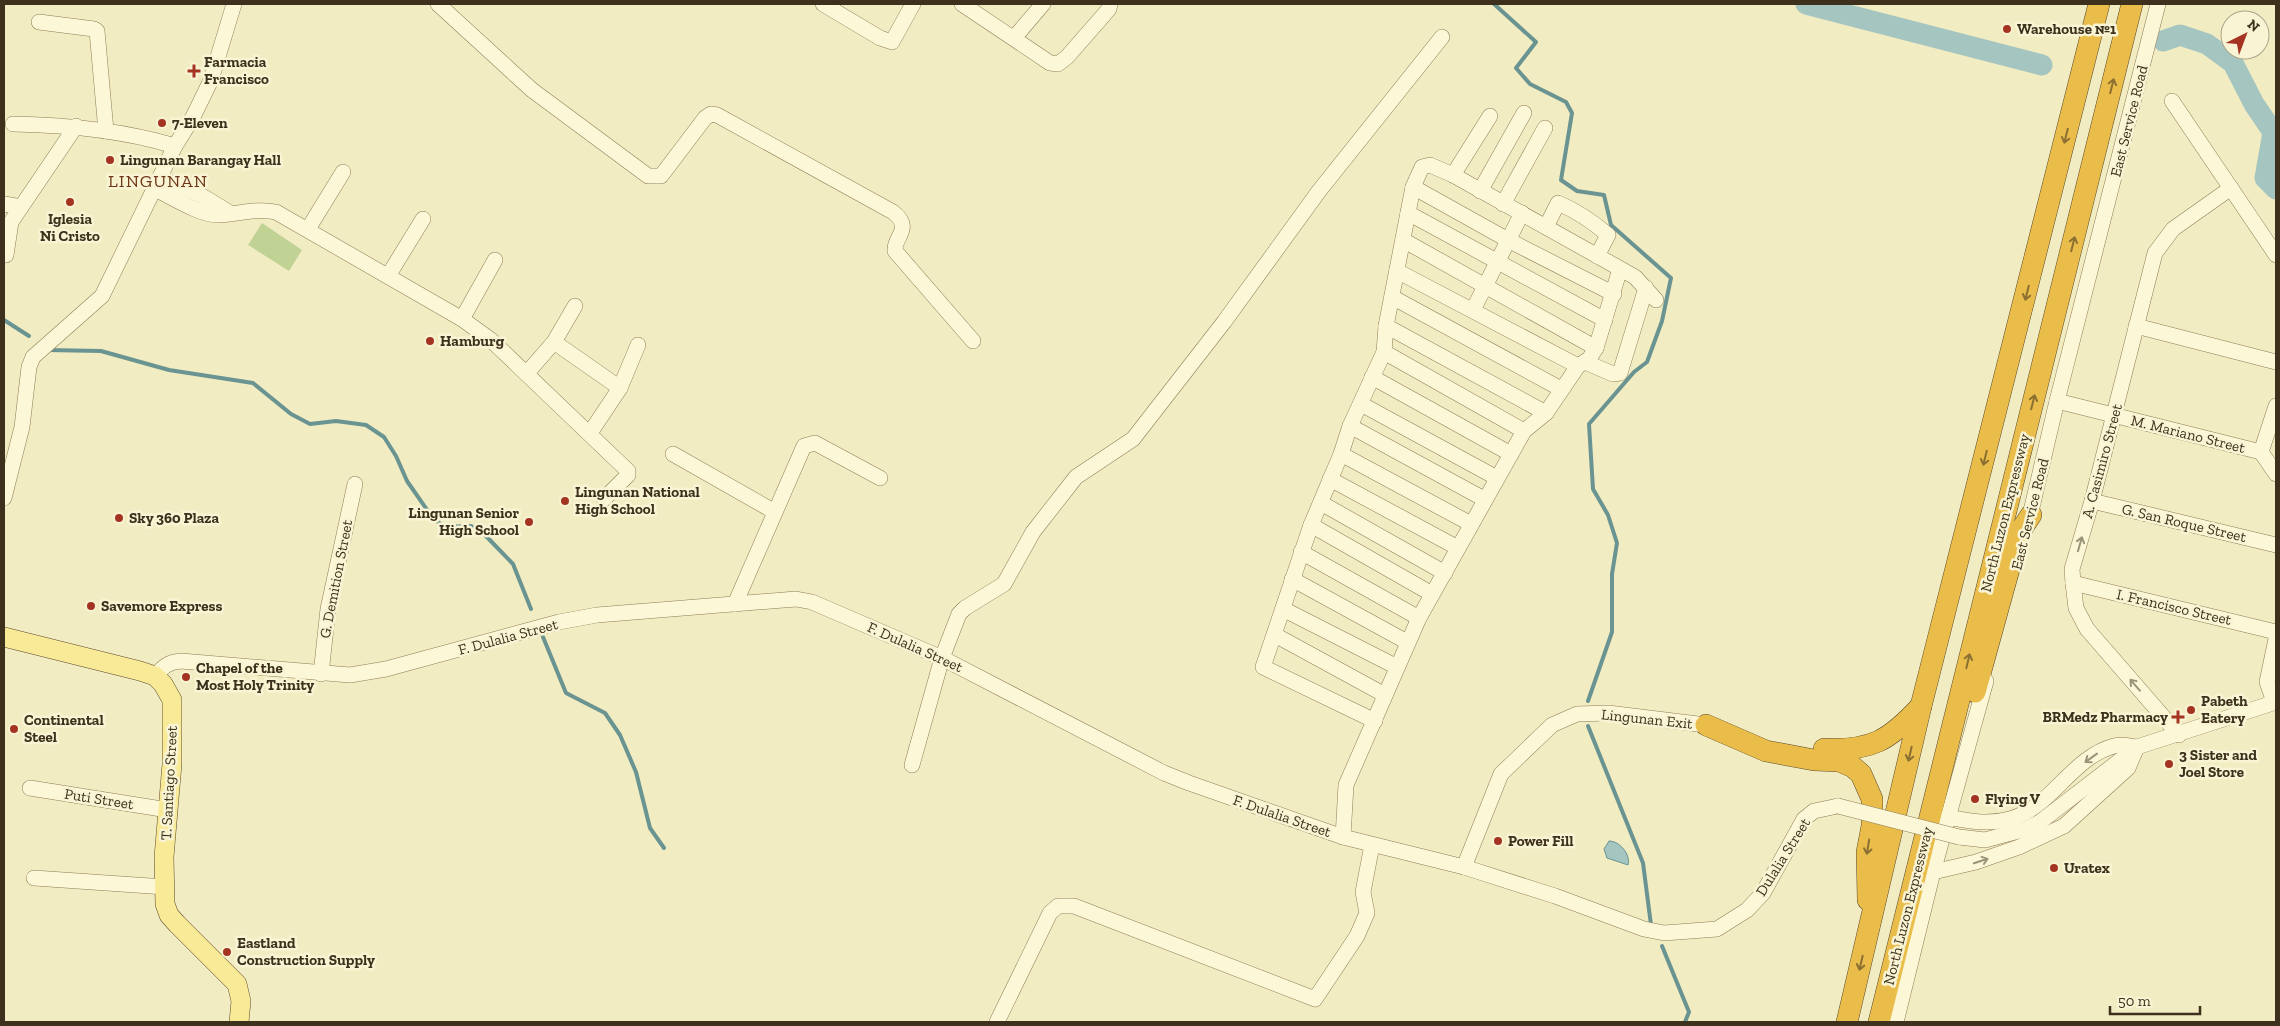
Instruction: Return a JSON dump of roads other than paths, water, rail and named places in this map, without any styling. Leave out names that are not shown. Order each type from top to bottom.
[{"type":"highway","points":[[1847,1022],[1921,706],[2100,4]]},
{"type":"highway","name":"North Luzon Expressway","points":[[1879,1022],[1937,794],[1977,621],[2132,4]]},
{"type":"highway","points":[[1937,794],[1958,757],[2019,533],[2031,515]]},
{"type":"highway","points":[[1706,725],[1798,748],[1847,750],[1866,748],[1882,740],[1921,706]]},
{"type":"highway","points":[[1706,725],[1766,751],[1814,760],[1839,761],[1854,767],[1862,774],[1871,790],[1872,799],[1872,826],[1867,852],[1868,930]]},
{"type":"main road","points":[[4,637],[154,676]]},
{"type":"main road","name":"T. Santiago Street","points":[[154,676],[163,684],[172,700],[172,764],[164,857],[166,904],[169,915],[237,984],[241,1001],[239,1022]]},
{"type":"street","points":[[4,498],[22,427],[29,367],[33,357],[102,296],[175,146],[193,117],[211,80],[234,4]]},
{"type":"street","points":[[438,4],[532,90],[648,176],[661,176],[705,118],[711,114],[893,212],[902,223],[902,232],[894,246],[895,251],[973,341]]},
{"type":"street","points":[[823,4],[880,38],[892,42],[913,4]]},
{"type":"street","points":[[962,4],[1050,63],[1058,64],[1085,37],[1109,9],[1110,4]]},
{"type":"street","points":[[1014,38],[1043,4]]},
{"type":"street","name":"East Service Road","points":[[1896,1022],[1933,872],[2031,515],[2057,401],[2158,4]]},
{"type":"street","points":[[39,22],[97,31],[106,130]]},
{"type":"street","points":[[912,765],[942,658],[959,614],[965,608],[1004,584],[1033,532],[1076,477],[1133,439],[1224,322],[1319,191],[1442,37]]},
{"type":"street","points":[[2172,101],[2276,255]]},
{"type":"street","points":[[1480,191],[1524,113]]},
{"type":"street","points":[[1453,175],[1490,116]]},
{"type":"street","points":[[13,124],[76,126],[106,130],[139,135],[175,146]]},
{"type":"street","points":[[6,255],[11,222],[76,126]]},
{"type":"street","points":[[1503,204],[1545,128]]},
{"type":"street","points":[[1374,721],[1263,667],[1276,635],[1301,552],[1341,454],[1350,426],[1384,352],[1386,326],[1408,213],[1414,187],[1422,167],[1430,165],[1453,175],[1635,277],[1656,300]]},
{"type":"street","points":[[308,229],[343,172]]},
{"type":"street","points":[[158,183],[230,213],[262,209],[276,212],[462,319],[491,340],[527,372],[628,471],[628,475],[604,499]]},
{"type":"street","points":[[1414,187],[1508,240],[1614,294]]},
{"type":"street","name":"A. Casimiro Street","points":[[2179,735],[2087,629],[2076,608],[2072,569],[2092,501],[2155,253],[2173,229],[2230,188]]},
{"type":"street","points":[[1546,227],[1558,203],[1574,210],[1593,221],[1608,235],[1597,256]]},
{"type":"street","points":[[4,204],[21,207]]},
{"type":"street","points":[[1408,213],[1604,320]]},
{"type":"street","points":[[1473,310],[1522,213]]},
{"type":"street","points":[[388,276],[423,219]]},
{"type":"street","points":[[1403,240],[1596,348]]},
{"type":"street","points":[[462,319],[495,260]]},
{"type":"street","points":[[1343,837],[1346,785],[1407,642],[1484,499],[1524,430],[1546,413],[1561,389],[1596,348],[1614,294],[1620,269]]},
{"type":"street","points":[[1397,271],[1581,364],[1613,374],[1620,373],[1646,288]]},
{"type":"street","points":[[1392,298],[1561,389]]},
{"type":"street","points":[[527,372],[554,342],[575,306]]},
{"type":"street","points":[[1386,326],[1546,413]]},
{"type":"street","points":[[2136,326],[2276,362]]},
{"type":"street","points":[[554,342],[620,388]]},
{"type":"street","points":[[590,434],[620,388],[638,345]]},
{"type":"street","points":[[1384,352],[1524,430]]},
{"type":"street","points":[[1372,377],[1511,454]]},
{"type":"street","name":"M. Mariano Street","points":[[2057,401],[2262,452]]},
{"type":"street","points":[[1361,404],[1497,478]]},
{"type":"street","points":[[2276,406],[2262,452],[2276,474]]},
{"type":"street","points":[[1350,426],[1484,499]]},
{"type":"street","points":[[735,604],[804,446],[808,443],[815,443],[880,478]]},
{"type":"street","points":[[673,454],[774,512]]},
{"type":"street","points":[[1341,454],[1471,524]]},
{"type":"street","points":[[1330,479],[1458,548]]},
{"type":"street","name":"G. Demition Street","points":[[321,674],[328,609],[355,484]]},
{"type":"street","name":"G. San Roque Street","points":[[2092,501],[2276,545]]},
{"type":"street","points":[[1321,503],[1445,573]]},
{"type":"street","points":[[1311,526],[1432,594]]},
{"type":"street","points":[[1301,552],[1419,618]]},
{"type":"street","points":[[1292,580],[1407,642]]},
{"type":"street","name":"I. Francisco Street","points":[[2073,583],[2276,632]]},
{"type":"street","name":"F. Dulalia Street","points":[[154,676],[164,666],[182,661],[350,675],[386,669],[559,622],[597,615],[796,600],[812,602],[942,658],[1164,773],[1343,837],[1464,867],[1555,896],[1644,929]]},
{"type":"street","points":[[1284,609],[1397,667]]},
{"type":"street","points":[[1276,635],[1385,695]]},
{"type":"street","points":[[1948,817],[1988,823],[2010,818],[2026,812],[2095,755],[2115,746],[2137,747],[2179,735],[2275,702],[2267,682],[2276,639]]},
{"type":"street","name":"Lingunan Exit","points":[[1464,867],[1501,774],[1552,725],[1577,714],[1608,713],[1706,725]]},
{"type":"street","points":[[1933,872],[1976,862],[2019,848],[2064,826],[2128,768],[2137,747]]},
{"type":"street","name":"Dulalia Street","points":[[1644,929],[1664,933],[1717,929],[1747,910],[1763,893],[1804,819],[1814,811],[1838,806],[1959,837],[1984,840],[2026,829],[2040,822],[2137,747]]},
{"type":"street","name":"Puti Street","points":[[30,788],[168,810]]},
{"type":"street","points":[[997,1022],[1050,912],[1058,906],[1074,906],[1315,999],[1357,936],[1367,912],[1363,892],[1372,845]]},
{"type":"street","points":[[34,878],[165,887]]},
{"type":"water","points":[[1609,841],[1617,843],[1624,849],[1628,857],[1628,865],[1607,858],[1604,849]]},
{"type":"waterway","points":[[1494,4],[1536,42],[1516,68],[1530,84],[1566,102],[1572,113],[1561,180],[1577,191],[1604,195],[1611,225],[1671,278],[1662,321],[1647,362],[1634,372],[1589,424],[1593,489],[1608,515],[1617,543],[1612,574],[1612,632],[1588,701]]},
{"type":"waterway","points":[[1806,4],[2042,65]]},
{"type":"waterway","points":[[2163,41],[2180,35],[2207,44],[2233,63],[2254,104],[2273,132],[2265,178],[2276,189]]},
{"type":"waterway","points":[[4,320],[29,336]]},
{"type":"waterway","points":[[47,350],[101,351],[169,370],[253,383],[291,414],[310,424],[336,421],[366,425],[384,437],[396,456],[407,481],[432,517],[444,527],[471,526],[484,534],[513,564],[531,609]]},
{"type":"waterway","points":[[543,637],[566,693],[605,713],[620,735],[636,772],[650,828],[664,848]]},
{"type":"waterway","points":[[1588,726],[1643,863],[1651,925]]},
{"type":"waterway","points":[[1662,946],[1689,1012],[1685,1022]]},
{"type":"place","name":"Warehouse №1","points":[[2007,29]]},
{"type":"place","name":"Farmacia Francisco","points":[[194,71]]},
{"type":"place","name":"7-Eleven","points":[[162,123]]},
{"type":"place","name":"Lingunan Barangay Hall","points":[[110,160]]},
{"type":"place","name":"Iglesia Ni Cristo","points":[[70,202]]},
{"type":"place","name":"Hamburg","points":[[430,341]]},
{"type":"place","name":"Lingunan National High School","points":[[565,501]]},
{"type":"place","name":"Sky 360 Plaza","points":[[119,518]]},
{"type":"place","name":"Lingunan Senior High School","points":[[529,522]]},
{"type":"place","name":"Savemore Express","points":[[91,606]]},
{"type":"place","name":"Chapel of the Most Holy Trinity","points":[[186,677]]},
{"type":"place","name":"Pabeth Eatery","points":[[2191,710]]},
{"type":"place","name":"BRMedz Pharmacy","points":[[2178,717]]},
{"type":"place","name":"Continental Steel","points":[[14,729]]},
{"type":"place","name":"3 Sister and Joel Store","points":[[2169,764]]},
{"type":"place","name":"Flying V","points":[[1975,799]]},
{"type":"place","name":"Power Fill","points":[[1498,841]]},
{"type":"place","name":"Uratex","points":[[2054,868]]},
{"type":"place","name":"Eastland Construction Supply","points":[[227,952]]},
{"type":"district","name":"LINGUNAN","points":[[158,181]]}]
